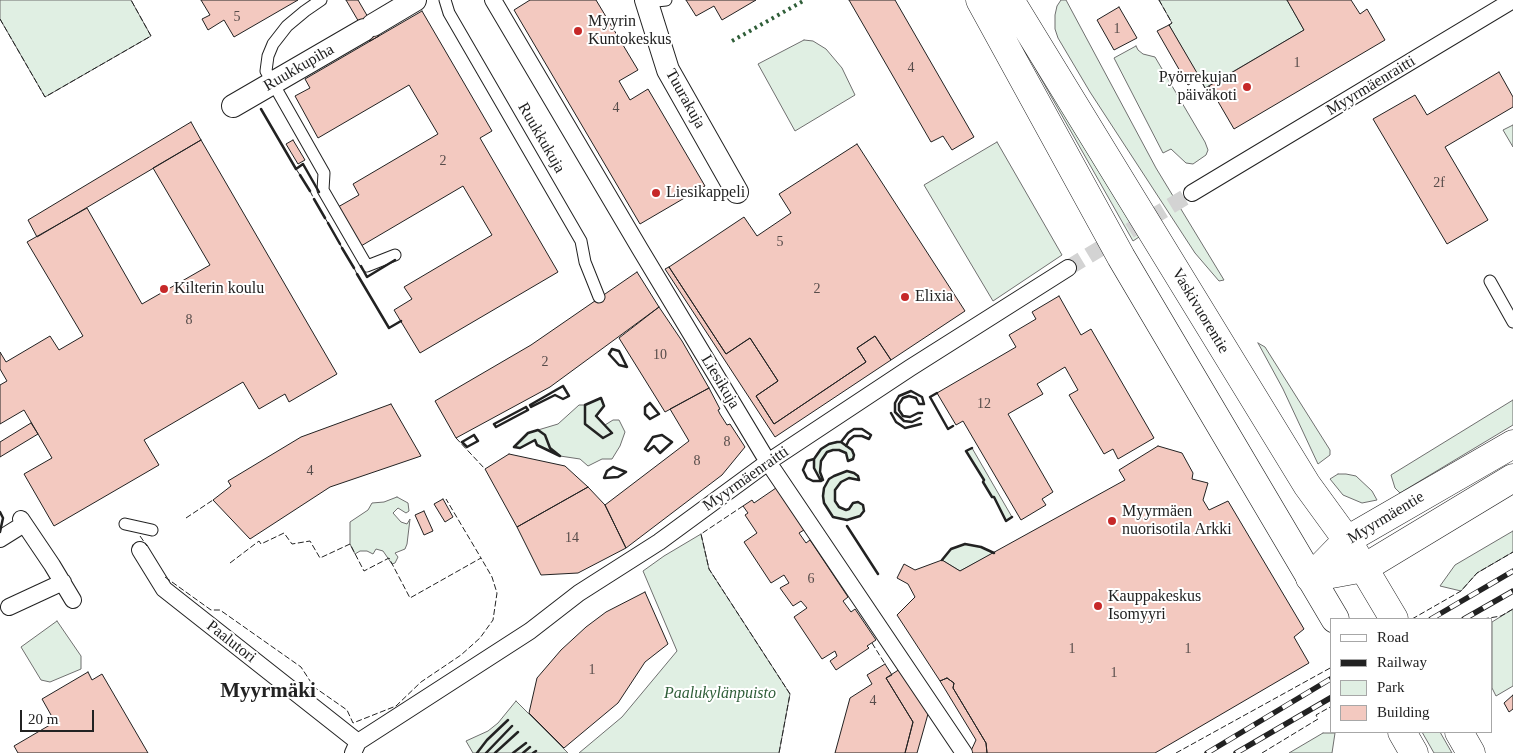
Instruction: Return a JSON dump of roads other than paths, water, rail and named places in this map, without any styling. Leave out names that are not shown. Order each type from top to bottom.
[{"type":"main road","name":"Vaskivuorentie","points":[[1004,5],[1307,485],[1347,540],[1393,618]]},
{"type":"main road","name":"Vaskivuorentie","points":[[1004,5],[1121,257],[1334,618]]},
{"type":"main road","name":"Myyrmäentie","points":[[1310,578],[1347,540],[1513,444]]},
{"type":"main road","name":"Myyrmäentie","points":[[1310,578],[1364,568],[1513,478]]},
{"type":"main road","points":[[1403,733],[1414,753]]},
{"type":"main road","points":[[1460,733],[1471,753]]},
{"type":"street","name":"Ruukkupiha","points":[[234,106],[414,0]]},
{"type":"street","name":"Liesikuja","points":[[493,0],[768,462],[964,753]]},
{"type":"street","name":"Myyrmäenraitti","points":[[1192,192],[1224,165],[1513,0]]},
{"type":"street","name":"Tuurakuja","points":[[653,1],[668,70],[737,192]]},
{"type":"street","name":"Myyrmäenraitti","points":[[428,697],[530,631],[579,593],[654,545],[768,462],[910,368],[1068,268]]},
{"type":"street","points":[[0,539],[22,522],[73,600]]},
{"type":"street","name":"Paalutori","points":[[140,550],[164,589],[356,748],[428,697]]},
{"type":"street","points":[[9,607],[63,582]]},
{"type":"lane","points":[[321,0],[287,26],[272,44],[266,71],[324,173],[323,190],[367,266],[395,255]]},
{"type":"lane","name":"Ruukkukuja","points":[[445,0],[449,13],[581,240],[585,260],[599,297]]},
{"type":"lane","points":[[1490,281],[1513,322]]},
{"type":"lane","points":[[125,524],[152,530]]},
{"type":"tunnel","points":[[1068,268],[1192,193]]},
{"type":"railway","points":[[1433,618],[1513,571]]},
{"type":"railway","points":[[1466,618],[1513,591]]},
{"type":"railway","points":[[1207,753],[1330,679]]},
{"type":"railway","points":[[1236,753],[1330,698]]},
{"type":"place","name":"Myyrin Kuntokeskus","points":[[578,31]]},
{"type":"place","name":"Pyörrekujan päiväkoti","points":[[1247,87]]},
{"type":"place","name":"Liesikappeli","points":[[656,193]]},
{"type":"place","name":"Kilterin koulu","points":[[164,289]]},
{"type":"place","name":"Elixia","points":[[905,297]]},
{"type":"place","name":"Myyrmäen nuorisotila Arkki","points":[[1112,521]]},
{"type":"place","name":"Kauppakeskus Isomyyri","points":[[1098,606]]},
{"type":"district","name":"Myyrmäki","points":[[268,692]]},
{"type":"park label","name":"Paalukylänpuisto","points":[[720,694]]}]
